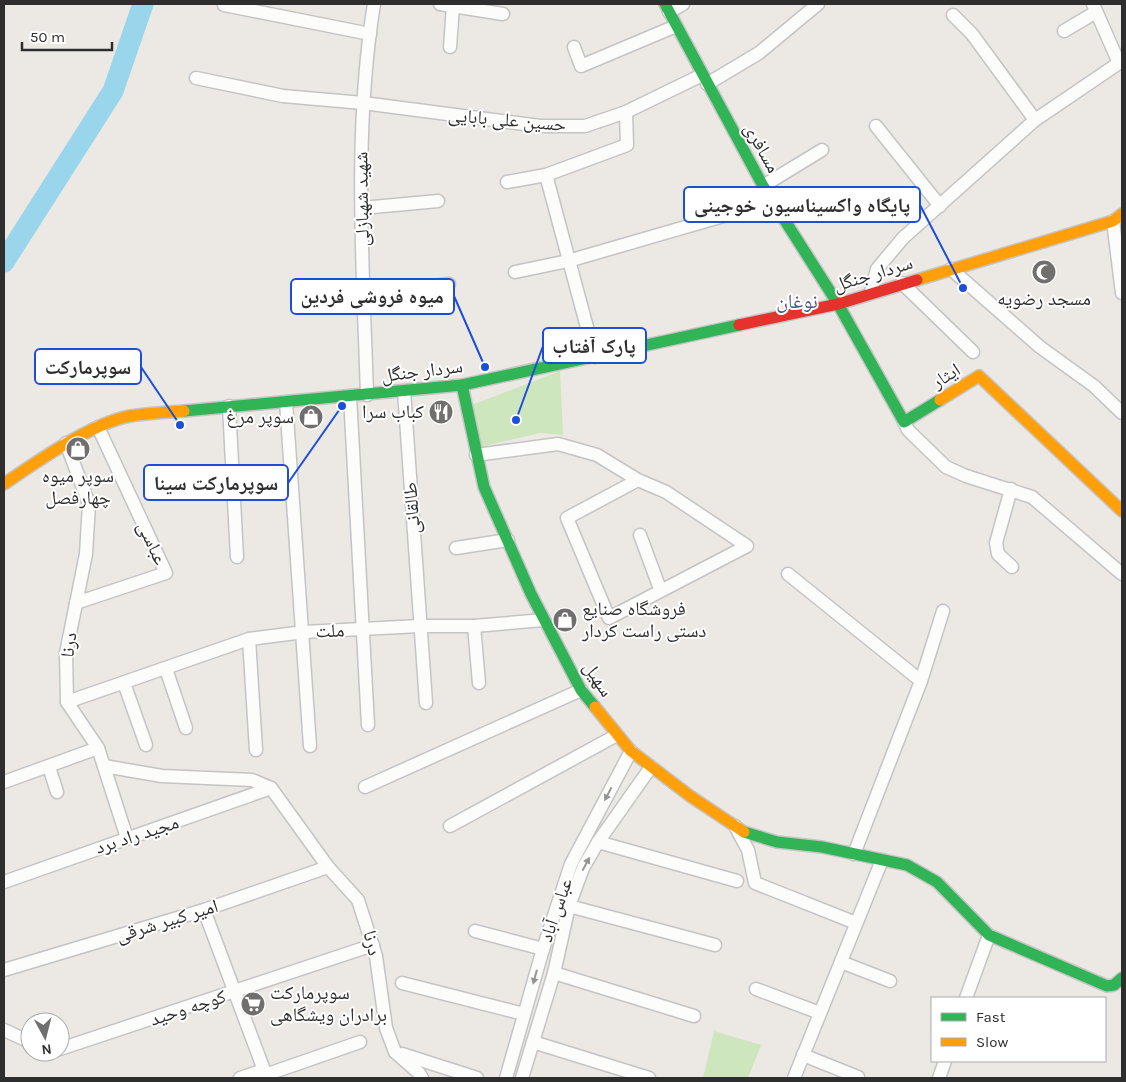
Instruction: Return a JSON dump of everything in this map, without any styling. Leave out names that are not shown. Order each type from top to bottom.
[{"type":"street","name":"شهید شهبازلی","points":[[367,395],[362,208],[363,103],[374,4]]},
{"type":"street","points":[[440,4],[503,14]]},
{"type":"street","points":[[667,8],[683,4]]},
{"type":"street","name":"حسین علی بابایی","points":[[196,78],[283,96],[363,103],[540,126],[585,126],[626,112],[759,53],[818,4]]},
{"type":"street","points":[[224,5],[370,34]]},
{"type":"street","points":[[450,47],[453,6]]},
{"type":"street","name":"مسافری","points":[[667,8],[772,202],[838,304]]},
{"type":"street","points":[[871,292],[877,269],[903,238],[1035,120],[1121,62],[1095,8],[1064,31]]},
{"type":"street","points":[[952,16],[972,34],[1035,120]]},
{"type":"street","points":[[574,47],[581,66],[676,26]]},
{"type":"street","points":[[508,182],[546,175],[627,145],[626,112]]},
{"type":"street","points":[[876,126],[940,206]]},
{"type":"street","points":[[763,186],[822,150]]},
{"type":"street","points":[[546,175],[595,356]]},
{"type":"street","points":[[362,208],[438,201]]},
{"type":"street","points":[[515,272],[568,261],[772,202]]},
{"type":"street","points":[[1119,219],[1122,293]]},
{"type":"street","name":"سردار جنگل","points":[[4,484],[66,442],[98,427],[130,416],[462,385],[838,304],[871,292],[1119,219]]},
{"type":"street","points":[[951,269],[1040,346],[1094,386],[1122,412]]},
{"type":"street","points":[[902,283],[974,352]]},
{"type":"street","points":[[364,294],[449,284]]},
{"type":"street","points":[[838,304],[908,430],[946,467],[966,476],[1032,497],[1122,574]]},
{"type":"street","name":"ایثار","points":[[904,422],[979,376],[1122,511]]},
{"type":"street","name":"سهیل","points":[[462,385],[484,487],[544,620],[581,690],[631,751],[735,826],[777,842],[854,854],[907,865],[937,882],[989,935]]},
{"type":"street","name":"طالقانی","points":[[404,391],[426,703]]},
{"type":"street","points":[[350,396],[368,725]]},
{"type":"street","points":[[286,402],[304,632],[310,746]]},
{"type":"street","points":[[229,406],[237,557]]},
{"type":"street","name":"عباسی","points":[[76,603],[166,573],[98,427]]},
{"type":"street","name":"درنا","points":[[66,442],[89,504],[86,554],[66,653],[67,702]]},
{"type":"street","points":[[476,455],[558,444],[597,454],[638,480],[666,492],[747,546],[660,589],[609,618],[567,518],[638,480]]},
{"type":"street","points":[[1011,489],[996,543],[998,554],[1012,567]]},
{"type":"street","points":[[189,493],[234,491]]},
{"type":"street","points":[[640,536],[660,589]]},
{"type":"street","points":[[456,548],[508,540]]},
{"type":"street","points":[[788,574],[921,681]]},
{"type":"street","points":[[854,854],[921,681],[943,611]]},
{"type":"street","name":"ملت","points":[[67,702],[249,639],[304,632],[420,626],[474,626],[544,620]]},
{"type":"street","points":[[474,626],[479,683]]},
{"type":"street","points":[[249,639],[256,750]]},
{"type":"street","points":[[166,669],[186,728]]},
{"type":"street","points":[[124,683],[146,745]]},
{"type":"street","points":[[365,788],[581,690]]},
{"type":"street","points":[[67,702],[98,748],[127,838]]},
{"type":"street","points":[[450,826],[617,735]]},
{"type":"street","points":[[4,782],[98,748]]},
{"type":"street","name":"عباس آباد","points":[[506,1078],[542,949],[571,864],[631,751]]},
{"type":"street","points":[[104,766],[162,776],[252,780],[271,788]]},
{"type":"street","points":[[49,767],[57,792]]},
{"type":"street","name":"عباس آباد","points":[[522,1078],[554,973],[569,906],[583,868],[598,842],[651,767]]},
{"type":"street","name":"درنا","points":[[271,788],[328,867],[358,900],[373,945],[386,1028],[395,1052],[420,1073],[422,1078]]},
{"type":"street","name":"مجید راد برد","points":[[4,882],[271,788]]},
{"type":"street","points":[[735,826],[748,850],[755,883],[856,924]]},
{"type":"street","points":[[598,842],[737,881]]},
{"type":"street","points":[[794,1078],[882,860]]},
{"type":"street","name":"امیر کبیر شرقی","points":[[4,970],[204,910],[328,867]]},
{"type":"street","points":[[569,906],[715,945]]},
{"type":"street","points":[[204,910],[265,1075]]},
{"type":"street","points":[[475,931],[542,949]]},
{"type":"street","points":[[966,997],[989,935],[1107,986],[1114,986],[1122,978]]},
{"type":"street","name":"کوچه وحید","points":[[70,1046],[235,993],[373,945]]},
{"type":"street","points":[[841,962],[890,980]]},
{"type":"street","points":[[554,973],[694,1016]]},
{"type":"street","points":[[402,983],[524,1014]]},
{"type":"street","points":[[756,989],[820,1013]]},
{"type":"street","points":[[4,1030],[20,1037]]},
{"type":"street","points":[[240,1078],[265,1075],[360,1042]]},
{"type":"street","points":[[533,1042],[649,1078]]},
{"type":"street","points":[[395,1052],[477,1078]]},
{"type":"street","points":[[803,1055],[858,1077]]},
{"type":"street","points":[[939,1078],[945,1062]]},
{"type":"green space","points":[[560,371],[563,435],[540,433],[480,447],[467,407]]},
{"type":"green space","points":[[714,1031],[761,1045],[748,1078],[703,1078]]},
{"type":"waterway","points":[[4,262],[113,91],[143,4]]},
{"type":"traffic: fast","points":[[665,4],[763,186],[838,304],[904,422],[940,400]]},
{"type":"traffic: fast","points":[[184,411],[462,385],[739,325]]},
{"type":"traffic: fast","points":[[462,385],[484,487],[531,594],[581,690],[595,707]]},
{"type":"traffic: fast","points":[[744,832],[777,842],[822,847],[907,865],[937,882],[989,935],[1107,986],[1114,985],[1122,978]]},
{"type":"traffic: slow","points":[[917,280],[1113,221],[1122,214]]},
{"type":"traffic: slow","points":[[940,400],[979,376],[1122,511]]},
{"type":"traffic: slow","points":[[4,484],[65,444],[99,426],[130,416],[184,411]]},
{"type":"traffic: slow","points":[[595,707],[631,751],[690,796],[744,832]]},
{"type":"traffic: jam","points":[[739,325],[838,304],[917,280]]},
{"type":"place","name":"مسجد رضویه","points":[[1044,272]]},
{"type":"place","name":"پایگاه واکسیناسیون خوجینی","points":[[963,288]]},
{"type":"place","name":"میوه فروشی فردین","points":[[485,367]]},
{"type":"place","name":"سوپرمارکت سینا","points":[[342,406]]},
{"type":"place","name":"کباب سرا","points":[[441,412]]},
{"type":"place","name":"سوپر مرغ","points":[[311,417]]},
{"type":"place","name":"پارک آفتاب","points":[[516,420]]},
{"type":"place","name":"سوپرمارکت","points":[[180,425]]},
{"type":"place","name":"سوپر میوه چهارفصل","points":[[78,449]]},
{"type":"place","name":"فروشگاه صنایع دستی راست کردار","points":[[565,620]]},
{"type":"place","name":"سوپرمارکت برادران ویشگاهی","points":[[253,1004]]},
{"type":"district","name":"نوغان","points":[[797,301]]}]
